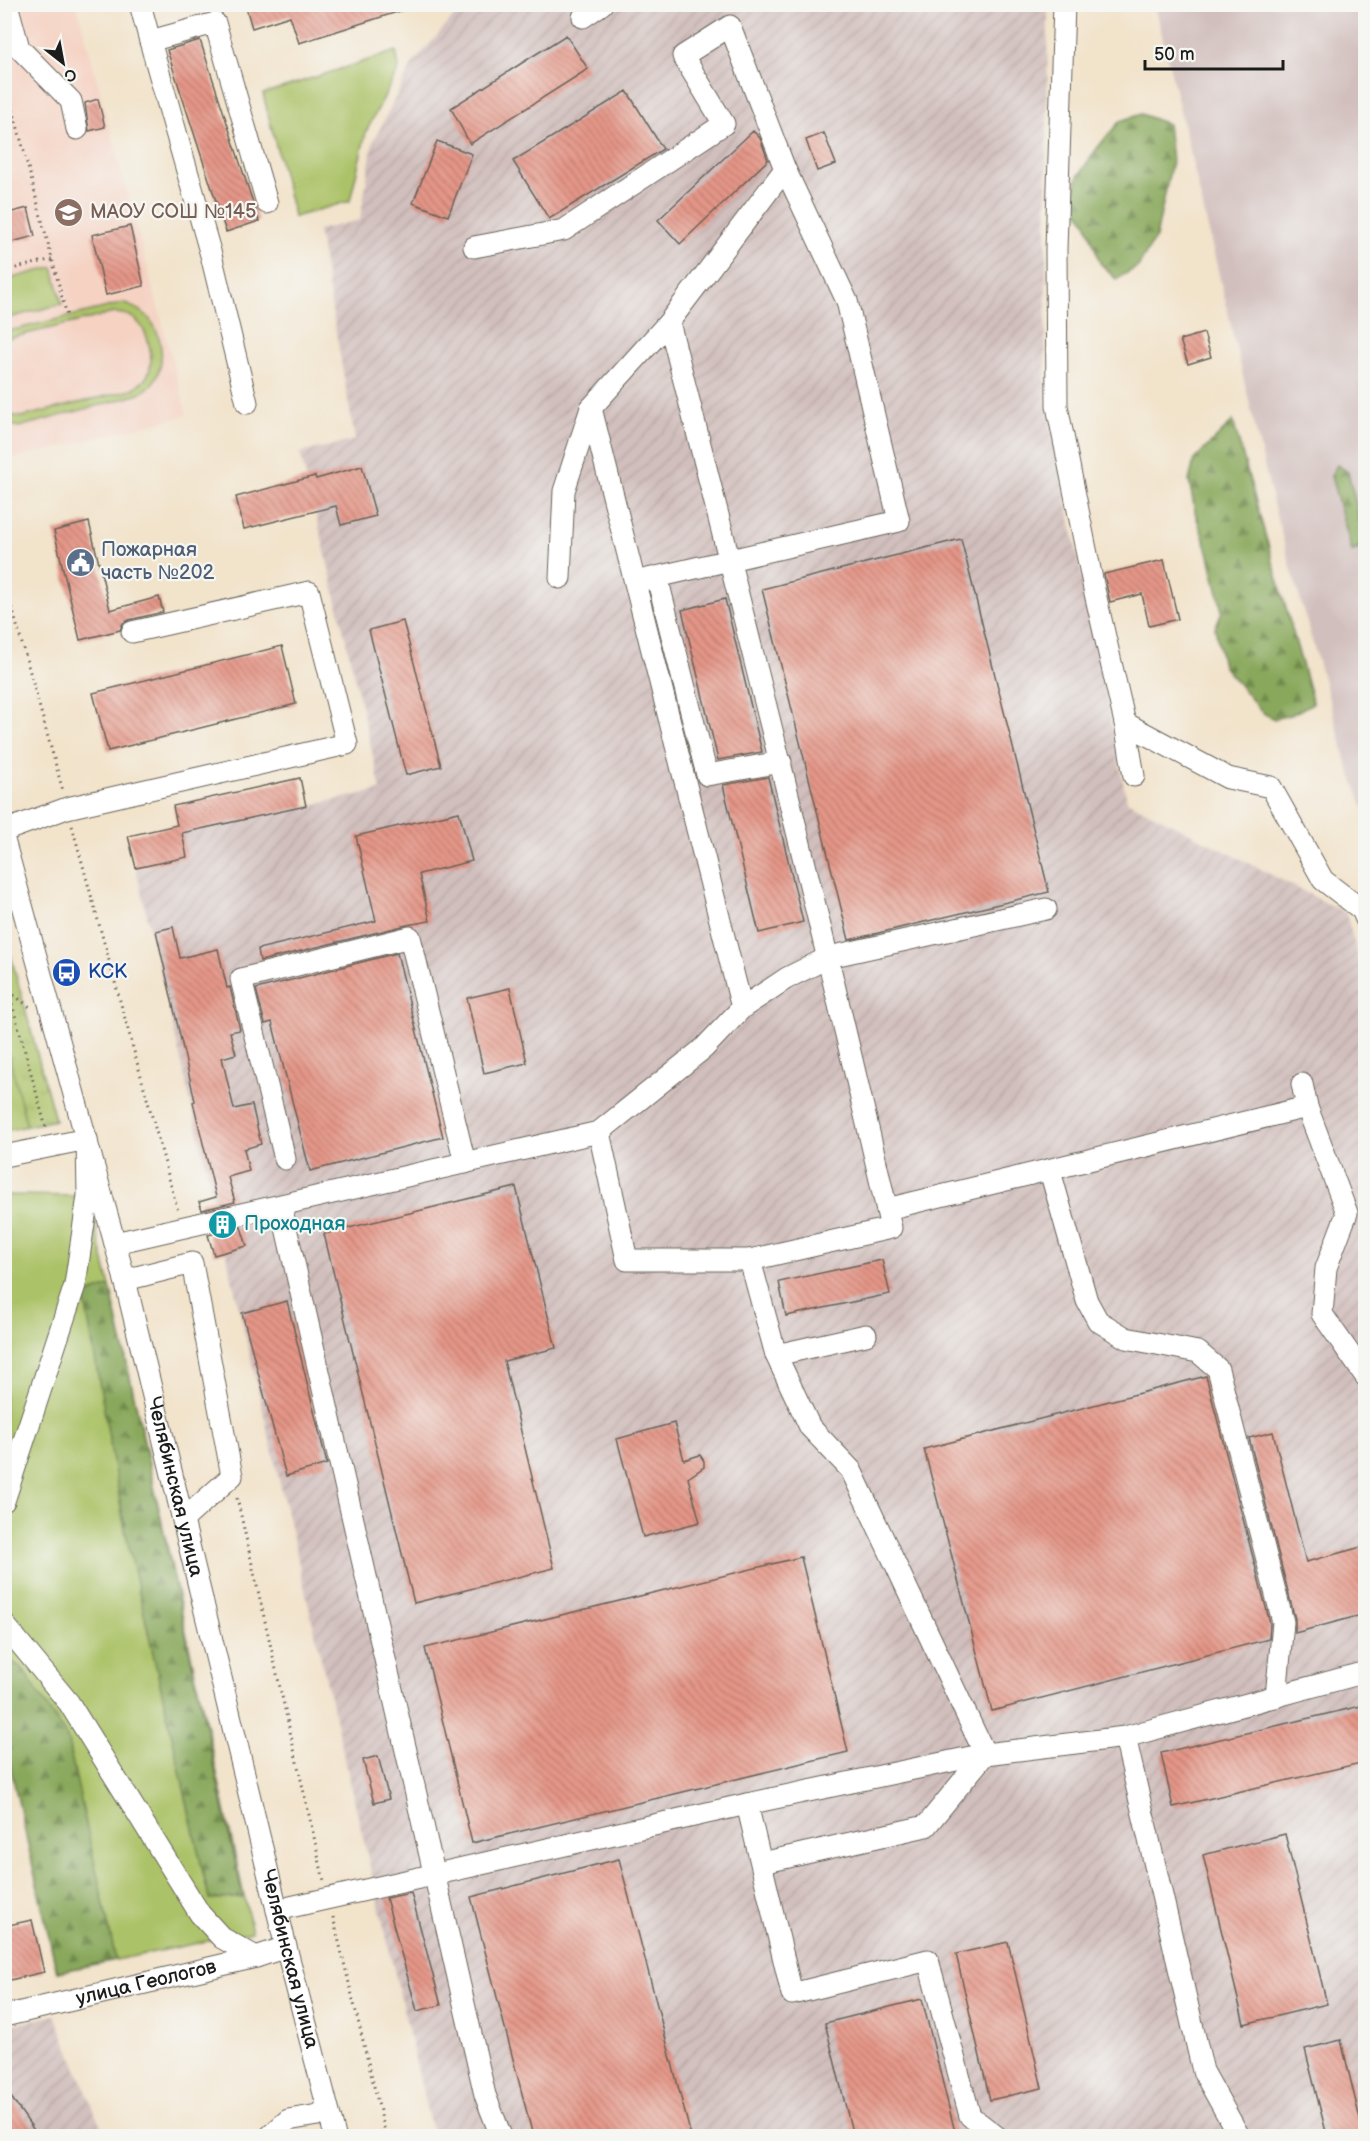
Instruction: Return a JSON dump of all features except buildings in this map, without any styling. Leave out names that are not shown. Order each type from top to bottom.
[{"type":"street","points":[[8,4],[19,48],[70,101],[77,129]]},
{"type":"street","points":[[140,4],[211,255],[247,403]]},
{"type":"street","points":[[583,17],[602,4]]},
{"type":"street","points":[[1064,4],[1056,249],[1057,406],[1094,589],[1125,723],[1134,777]]},
{"type":"street","points":[[150,40],[215,23],[267,203]]},
{"type":"street","points":[[474,248],[564,230],[724,124],[683,56],[730,26],[785,169],[846,301],[899,520],[635,582]]},
{"type":"street","points":[[560,578],[564,491],[591,408],[669,322],[785,169]]},
{"type":"street","points":[[599,1132],[627,1260],[750,1260],[891,1228],[829,957],[669,322]]},
{"type":"street","points":[[591,408],[742,1008]]},
{"type":"street","points":[[657,577],[707,775],[781,762]]},
{"type":"street","points":[[4,831],[67,808],[347,744],[309,592],[132,632]]},
{"type":"street","points":[[1125,723],[1228,778],[1271,787],[1323,880],[1362,910],[1365,919]]},
{"type":"street","name":"Челябинская улица","points":[[4,840],[125,1280],[286,1947],[335,2136]]},
{"type":"street","points":[[115,1243],[599,1132],[704,1048],[742,1008],[787,978],[829,957],[1046,909]]},
{"type":"street","points":[[285,1159],[241,979],[410,937],[465,1163]]},
{"type":"street","points":[[1302,1084],[1307,1107],[1347,1213],[1326,1268],[1322,1314],[1365,1377]]},
{"type":"street","points":[[887,1209],[1307,1107]]},
{"type":"street","points":[[4,1156],[87,1138],[88,1196],[75,1285],[4,1501]]},
{"type":"street","points":[[1050,1171],[1087,1301],[1098,1321],[1126,1338],[1198,1352],[1218,1369],[1283,1623],[1276,1697]]},
{"type":"street","points":[[281,1206],[485,2095],[501,2136]]},
{"type":"street","points":[[750,1260],[776,1355],[810,1427],[851,1470],[985,1754]]},
{"type":"street","points":[[125,1280],[192,1263],[232,1476],[183,1520]]},
{"type":"street","points":[[776,1355],[866,1335]]},
{"type":"street","points":[[4,1624],[69,1703],[200,1914],[222,1938],[256,1957]]},
{"type":"street","points":[[277,1910],[747,1803],[985,1754],[1125,1737],[1365,1672]]},
{"type":"street","points":[[1125,1737],[1203,2072],[1239,2136]]},
{"type":"street","points":[[762,1863],[926,1826],[985,1754]]},
{"type":"street","points":[[747,1803],[792,1994],[928,1960],[970,2116],[996,2136]]},
{"type":"street","name":"улица Геологов","points":[[4,2016],[256,1957],[286,1947]]},
{"type":"street","points":[[270,2136],[288,2120],[318,2115],[328,2108]]},
{"type":"path","points":[[4,75],[67,316]]},
{"type":"path","points":[[4,271],[53,259]]},
{"type":"path","points":[[4,579],[182,1226]]},
{"type":"path","points":[[4,975],[51,1147]]},
{"type":"path","points":[[232,1476],[329,1900],[386,2136]]},
{"type":"shaded area","name":"МАОУ СОШ №145","points":[[20,5],[77,5],[187,415],[5,461],[4,9]]},
{"type":"shaded area","points":[[464,5],[1048,5],[1045,395],[1127,801],[1346,913],[1365,982],[1365,2136],[433,2136],[136,869],[187,857],[182,833],[381,790],[300,453],[355,440],[318,230],[360,220],[373,142],[413,63]]},
{"type":"shaded area","points":[[1155,5],[1365,5],[1365,811],[1349,769],[1276,515]]},
{"type":"shaded area","points":[[55,2015],[105,2136],[5,2136],[4,2027]]},
{"type":"green space","points":[[396,51],[399,68],[366,132],[350,201],[294,217],[263,94]]},
{"type":"green space","points":[[1141,114],[1168,124],[1172,161],[1156,237],[1138,267],[1116,279],[1100,263],[1087,225],[1072,200],[1078,176],[1098,147],[1120,121]]},
{"type":"green space","points":[[53,267],[62,304],[5,319],[5,280]]},
{"type":"green space","points":[[124,303],[146,315],[153,324],[160,341],[160,368],[150,386],[137,395],[19,427],[5,424],[5,414],[21,417],[131,390],[146,378],[151,356],[148,339],[141,325],[128,315],[114,313],[5,339],[5,332]]},
{"type":"green space","points":[[1233,421],[1313,703],[1293,714],[1274,719],[1263,713],[1223,666],[1215,628],[1222,611],[1208,551],[1196,516],[1189,481],[1194,460]]},
{"type":"green space","points":[[1337,465],[1348,472],[1365,548],[1352,551],[1331,476]]},
{"type":"green space","points":[[4,934],[55,1120],[5,1131],[4,1131]]},
{"type":"green space","points":[[5,934],[55,1120],[27,1126],[5,1042]]},
{"type":"green space","points":[[4,1195],[88,1196],[110,1286],[252,1932],[57,1972],[5,1743]]},
{"type":"green space","points":[[110,1286],[243,1898],[209,1899],[125,1530],[84,1295]]},
{"type":"green space","points":[[4,1657],[22,1668],[67,1737],[116,1960],[57,1972],[5,1743]]},
{"type":"place","name":"МАОУ СОШ №145","points":[[69,212]]},
{"type":"place","name":"Пожарная часть №202","points":[[80,562]]},
{"type":"place","name":"КСК","points":[[67,972]]},
{"type":"place","name":"Проходная","points":[[223,1224]]}]
